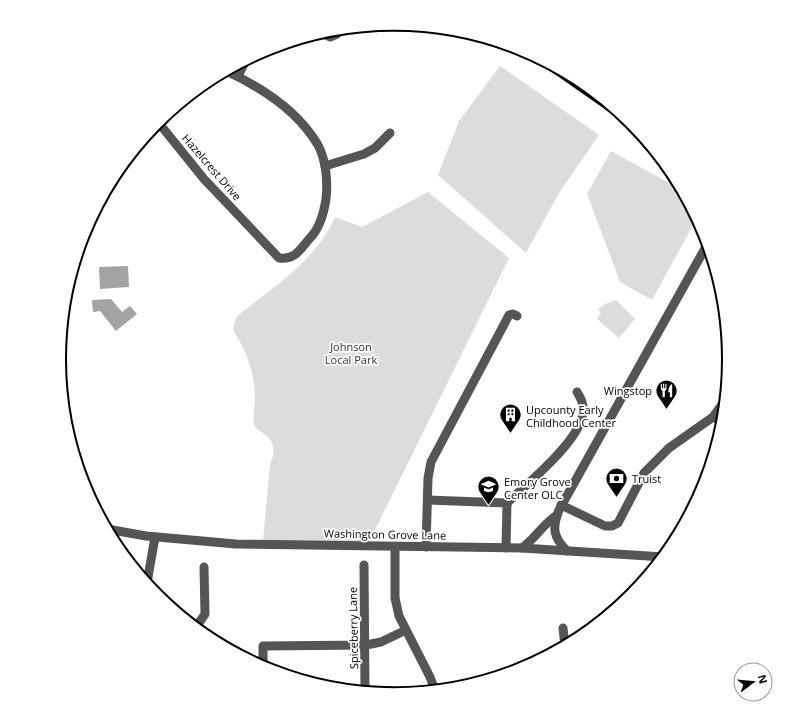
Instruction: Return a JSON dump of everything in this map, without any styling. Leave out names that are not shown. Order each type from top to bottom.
[{"type":"street","points":[[238,76],[241,69]]},
{"type":"street","points":[[233,74],[277,101],[300,121],[318,146],[325,166],[364,154],[375,148],[390,133]]},
{"type":"street","name":"Hazelcrest Drive","points":[[162,128],[204,179],[279,258],[288,259],[294,256],[314,234],[324,211],[328,186],[325,166]]},
{"type":"street","points":[[567,551],[559,543],[554,528],[561,505],[704,250]]},
{"type":"street","points":[[426,547],[428,478],[431,462],[509,315],[513,314],[517,316]]},
{"type":"street","points":[[428,500],[507,503],[561,453],[578,427],[584,413],[582,401],[577,392]]},
{"type":"street","points":[[561,505],[606,526],[612,526],[618,523],[644,474],[668,448],[713,416],[719,409]]},
{"type":"street","points":[[713,416],[717,418]]},
{"type":"street","points":[[506,548],[507,503]]},
{"type":"street","points":[[522,548],[530,542],[552,518],[557,515]]},
{"type":"street","name":"Washington Grove Lane","points":[[115,530],[155,537],[236,544],[522,548],[657,557]]},
{"type":"street","points":[[148,575],[155,537]]},
{"type":"street","points":[[395,547],[395,598],[399,616],[433,684]]},
{"type":"street","name":"Spiceberry Lane","points":[[364,565],[366,645],[365,685]]},
{"type":"street","points":[[199,622],[205,614],[204,568]]},
{"type":"street","points":[[562,628],[564,640]]},
{"type":"street","points":[[264,660],[263,646],[366,645],[381,642],[406,630]]},
{"type":"green space","points":[[500,66],[599,135],[559,193],[526,253],[438,175],[459,121]]},
{"type":"green space","points":[[611,151],[672,185],[679,195],[694,224],[652,300],[620,282],[587,194]]},
{"type":"green space","name":"Johnson Local Park","points":[[428,192],[509,258],[369,542],[263,541],[273,446],[270,439],[255,426],[253,421],[255,399],[254,381],[246,354],[233,330],[236,317],[292,273],[305,260],[327,233],[335,217],[362,227]]},
{"type":"green space","points":[[616,300],[635,319],[619,338],[597,319],[601,313],[598,309],[605,304]]},
{"type":"shaded area","points":[[128,266],[129,287],[100,289],[99,267]]},
{"type":"shaded area","points":[[111,299],[122,312],[130,306],[137,314],[116,331],[100,311],[93,312],[92,300]]},
{"type":"place","name":"Wingstop","points":[[667,410]]},
{"type":"place","name":"Upcounty Early Childhood Center","points":[[510,434]]},
{"type":"place","name":"Truist","points":[[617,498]]},
{"type":"place","name":"Emory Grove Center OLC","points":[[488,506]]}]
